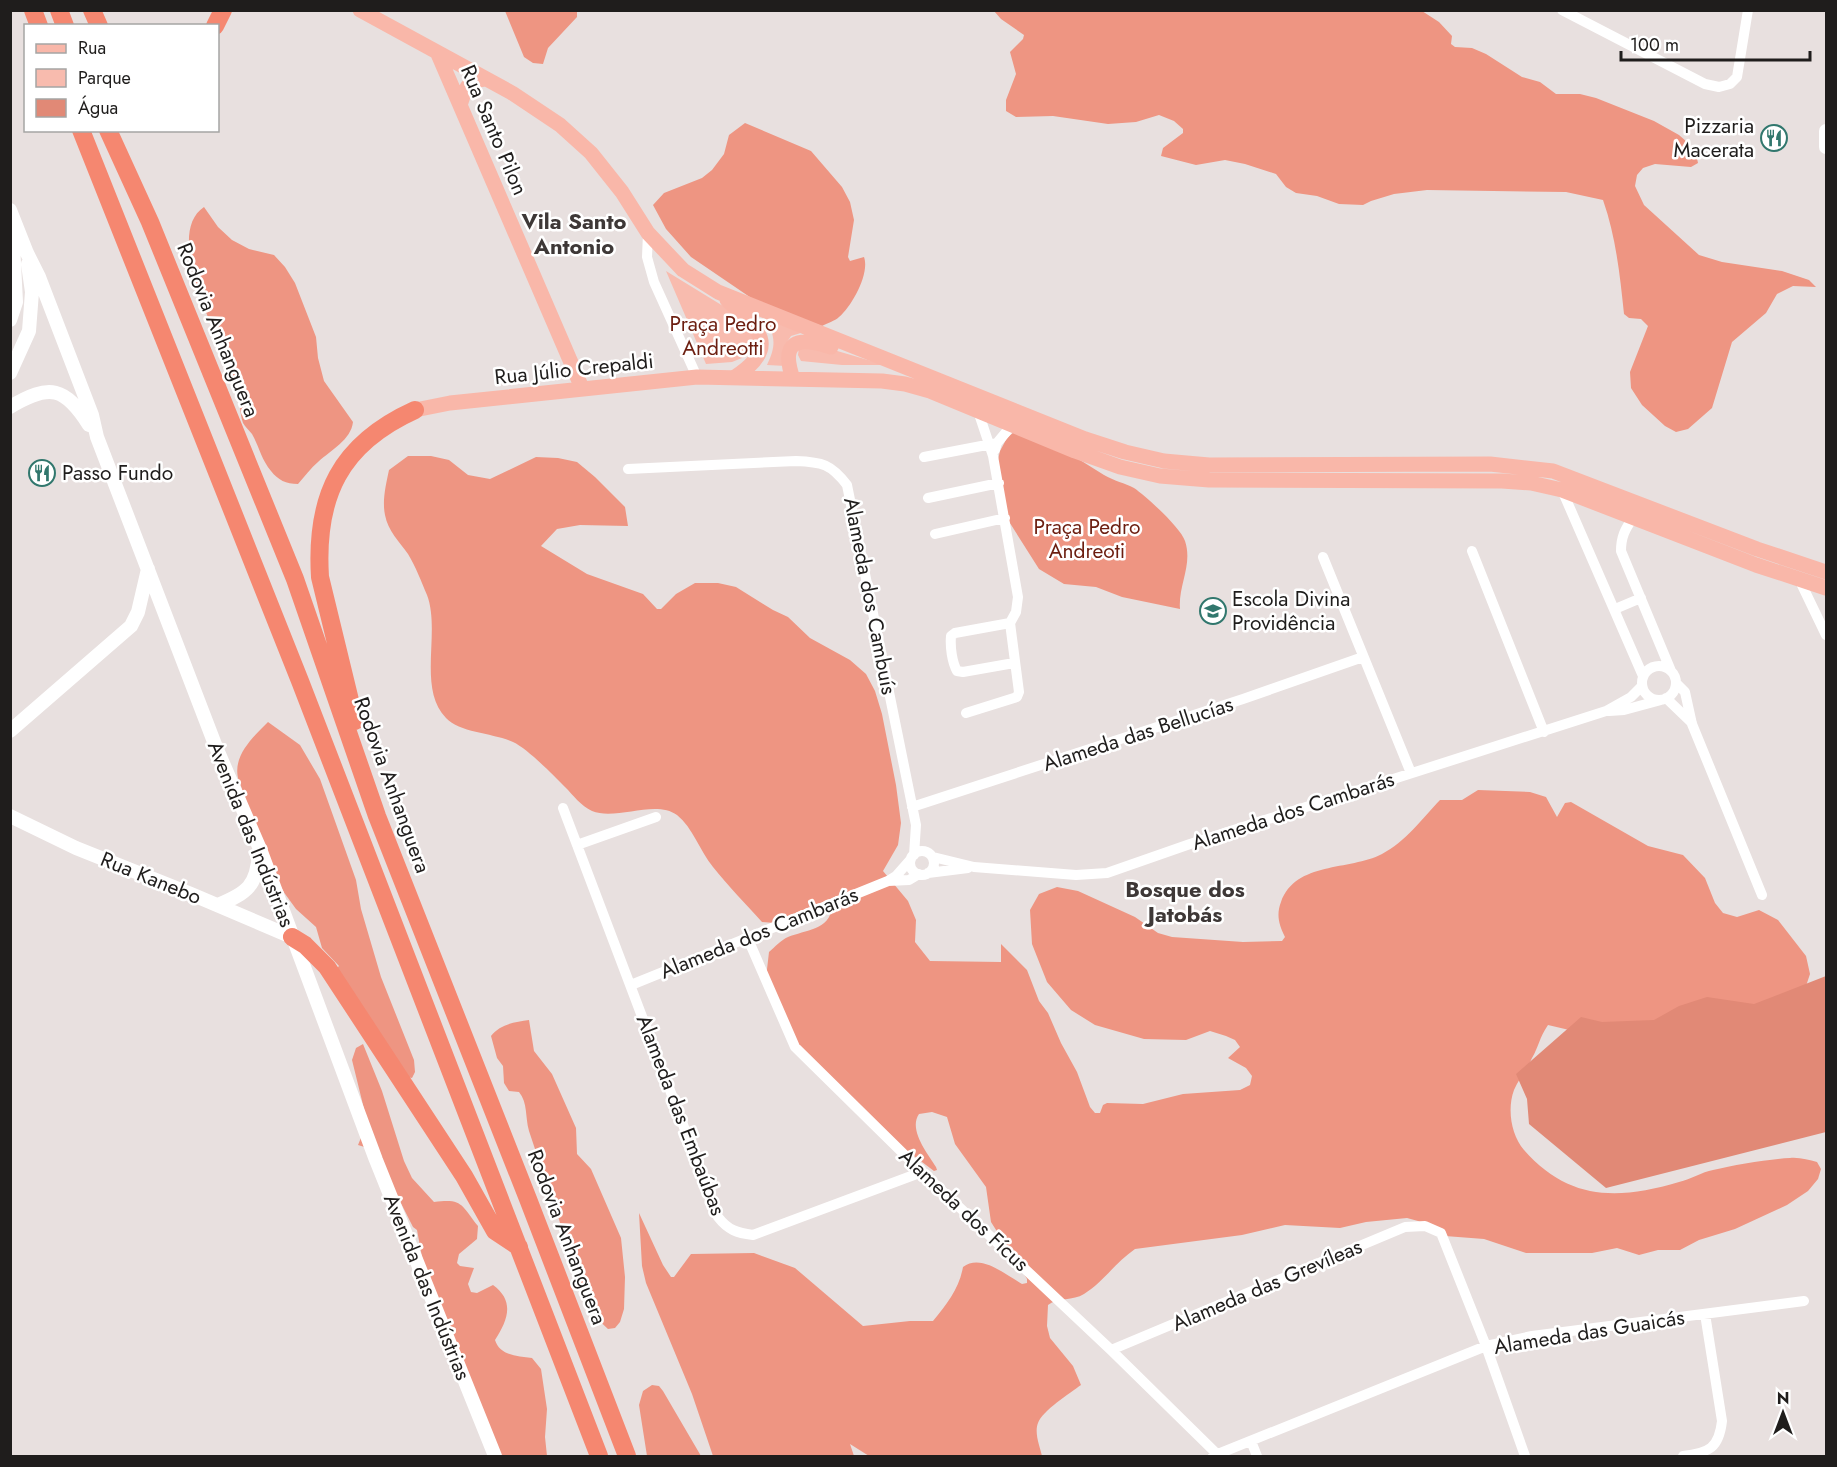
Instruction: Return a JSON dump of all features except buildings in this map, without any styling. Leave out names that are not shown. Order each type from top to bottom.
[{"type":"highway","points":[[92,10],[98,24]]},
{"type":"highway","points":[[216,24],[223,10]]},
{"type":"highway","points":[[82,132],[300,681],[497,1195],[520,1248],[600,1456]]},
{"type":"highway","name":"Rodovia Anhanguera","points":[[109,132],[150,222],[295,579],[377,816],[627,1456]]},
{"type":"highway","points":[[377,816],[320,577],[318,555],[320,527],[326,500],[350,456],[368,437],[391,421],[415,410]]},
{"type":"highway","points":[[292,938],[305,945],[327,967],[464,1176],[495,1231],[520,1248]]},
{"type":"main road","points":[[360,10],[512,93],[560,125],[591,153],[622,192],[648,233],[683,270],[718,292],[754,323],[761,340],[761,351],[757,360],[735,377]]},
{"type":"main road","name":"Rua Santo Pilon","points":[[438,54],[582,388]]},
{"type":"main road","points":[[460,105],[471,82],[486,79]]},
{"type":"main road","points":[[1827,131],[1827,147]]},
{"type":"main road","points":[[10,320],[13,303],[11,212]]},
{"type":"main road","name":"Avenida das Indústrias","points":[[11,212],[92,415],[97,437],[216,747],[260,849],[372,1149],[495,1456]]},
{"type":"main road","points":[[10,374],[29,331],[32,307],[27,253]]},
{"type":"main road","points":[[718,292],[1085,439],[1125,452],[1164,461],[1209,465],[1490,464],[1553,471],[1756,549],[1827,572]]},
{"type":"main road","points":[[793,379],[788,353],[801,341],[814,341],[862,357],[903,367]]},
{"type":"main road","name":"Rua Júlio Crepaldi","points":[[415,410],[450,403],[697,377],[882,381],[930,391],[1075,452],[1120,467],[1160,476],[1209,480],[1531,483],[1562,490],[1800,580],[1827,588]]},
{"type":"main road","points":[[10,407],[34,395],[58,393],[68,397],[77,406],[97,437]]},
{"type":"main road","points":[[10,731],[130,626],[138,612],[148,569]]},
{"type":"main road","name":"Rua Kanebo","points":[[10,816],[76,848],[218,905],[292,938]]},
{"type":"main road","points":[[218,905],[247,890],[255,880],[260,849]]},
{"type":"street","points":[[1562,10],[1706,84],[1719,87],[1730,84],[1737,77],[1748,10]]},
{"type":"street","points":[[648,233],[647,257],[654,282],[697,377]]},
{"type":"street","points":[[966,713],[1017,698],[1019,692],[1010,623],[1016,612],[1018,597],[993,456],[993,444],[978,411]]},
{"type":"street","points":[[924,457],[993,444],[1012,425]]},
{"type":"street","name":"Alameda dos Cambuís","points":[[628,469],[796,461],[819,462],[836,471],[848,485],[916,825],[931,855]]},
{"type":"street","points":[[928,498],[999,483]]},
{"type":"street","points":[[1562,490],[1615,609],[1646,694],[1653,699],[1664,699],[1692,724]]},
{"type":"street","points":[[934,534],[1005,518]]},
{"type":"street","points":[[1634,518],[1621,539],[1622,551],[1676,683],[1685,692],[1692,724],[1762,895]]},
{"type":"street","points":[[1472,551],[1544,732]]},
{"type":"street","points":[[1323,557],[1411,773]]},
{"type":"street","points":[[1800,580],[1827,635]]},
{"type":"street","points":[[1615,609],[1641,598]]},
{"type":"street","points":[[1010,623],[955,633],[951,636],[951,642],[954,666],[957,671],[963,672],[1014,663]]},
{"type":"street","name":"Alameda das Bellucías","points":[[912,807],[1244,699],[1363,657]]},
{"type":"street","points":[[1643,681],[1653,667],[1666,667],[1671,671]]},
{"type":"street","name":"Alameda dos Cambarás","points":[[931,855],[974,867],[1076,875],[1107,873],[1606,711],[1631,697],[1643,681]]},
{"type":"street","points":[[1664,699],[1675,689],[1676,683]]},
{"type":"street","name":"Alameda dos Cambarás","points":[[1606,711],[1624,710],[1664,699]]},
{"type":"street","name":"Alameda das Embaúbas","points":[[563,808],[718,1216],[727,1228],[739,1233],[753,1234],[922,1172]]},
{"type":"street","points":[[577,845],[656,817]]},
{"type":"street","name":"Alameda dos Cambuís","points":[[913,857],[916,825]]},
{"type":"street","points":[[922,851],[931,855],[934,866],[924,873],[912,868],[913,857],[922,851]]},
{"type":"street","name":"Alameda dos Cambarás","points":[[631,985],[888,881],[896,876],[913,857]]},
{"type":"street","name":"Alameda dos Cambarás","points":[[888,881],[909,879],[924,873],[974,867]]},
{"type":"street","name":"Alameda dos Fícus","points":[[748,939],[795,1047],[922,1172],[1111,1350],[1216,1456]]},
{"type":"street","name":"Alameda das Grevíleas","points":[[1111,1350],[1405,1227],[1425,1226],[1441,1233],[1486,1346]]},
{"type":"street","name":"Alameda das Guaicás","points":[[1216,1456],[1486,1346],[1532,1336],[1804,1301]]},
{"type":"street","points":[[1683,1456],[1710,1449],[1720,1437],[1722,1421],[1705,1314]]},
{"type":"street","points":[[1486,1346],[1525,1456]]},
{"type":"street","points":[[1251,1441],[1257,1456]]},
{"type":"green space","points":[[505,11],[577,11],[577,17],[548,48],[543,64],[533,63],[524,57]]},
{"type":"green space","points":[[994,11],[1422,11],[1439,22],[1452,36],[1451,44],[1455,47],[1472,48],[1486,54],[1522,77],[1540,82],[1556,94],[1580,94],[1596,98],[1654,121],[1679,135],[1695,149],[1698,163],[1691,167],[1655,164],[1643,168],[1637,175],[1635,186],[1644,205],[1699,255],[1722,262],[1782,271],[1809,280],[1816,287],[1793,286],[1777,294],[1766,313],[1732,342],[1712,408],[1688,429],[1676,432],[1665,426],[1642,405],[1631,388],[1630,372],[1648,326],[1641,319],[1629,318],[1624,314],[1614,242],[1603,200],[1566,192],[1427,190],[1394,194],[1363,205],[1339,204],[1317,196],[1296,193],[1286,187],[1276,174],[1245,164],[1225,160],[1196,165],[1161,156],[1163,148],[1183,133],[1183,129],[1174,121],[1159,115],[1136,122],[1108,124],[1053,116],[1016,117],[1006,111],[1006,100],[1016,74],[1010,52],[1024,35],[1001,19]]},
{"type":"green space","points":[[745,123],[811,151],[842,187],[850,202],[854,220],[848,257],[850,261],[864,257],[864,272],[859,289],[844,312],[835,320],[822,326],[763,306],[691,257],[666,229],[653,205],[664,193],[702,178],[712,170],[724,154],[729,135]]},
{"type":"green space","points":[[204,207],[218,227],[232,240],[249,249],[274,255],[285,267],[295,283],[316,337],[324,381],[353,422],[349,434],[315,464],[298,484],[286,482],[274,474],[265,462],[252,434],[243,423],[237,387],[210,321],[192,267],[189,242],[192,222]]},
{"type":"green space","name":"Praça Pedro Andreotti","points":[[666,271],[741,317],[755,341],[747,356],[732,362],[706,364]]},
{"type":"green space","name":"Praça Pedro Andreotti","points":[[764,315],[804,332],[791,336],[785,345],[786,366],[767,365],[773,340],[771,329]]},
{"type":"green space","name":"Praça Pedro Andreotti","points":[[799,347],[827,348],[885,365],[842,365],[801,361],[798,355]]},
{"type":"green space","name":"Praça Pedro Andreoti","points":[[1021,426],[1104,475],[1134,488],[1177,528],[1185,541],[1187,550],[1180,609],[1122,597],[1096,587],[1064,584],[1039,569],[1008,520],[996,468],[1000,451],[1007,438]]},
{"type":"green space","points":[[408,456],[431,456],[449,460],[468,475],[490,479],[536,457],[577,462],[625,507],[628,526],[580,525],[557,529],[541,546],[587,574],[643,594],[657,609],[661,609],[676,594],[695,583],[718,583],[736,587],[788,617],[810,638],[850,660],[866,674],[875,691],[882,714],[901,823],[898,845],[883,871],[908,901],[916,920],[915,942],[930,961],[1001,962],[1001,944],[1027,970],[1039,1001],[1048,1013],[1077,1072],[1090,1107],[1095,1113],[1100,1113],[1103,1105],[1107,1103],[1143,1104],[1183,1094],[1240,1090],[1250,1085],[1252,1076],[1246,1068],[1228,1058],[1240,1047],[1235,1040],[1226,1036],[1210,1031],[1186,1040],[1144,1039],[1095,1025],[1071,1010],[1047,982],[1032,944],[1030,910],[1039,894],[1057,887],[1078,891],[1135,917],[1158,933],[1172,937],[1243,942],[1282,941],[1285,937],[1279,920],[1279,907],[1288,889],[1298,880],[1311,873],[1382,854],[1406,837],[1440,800],[1462,800],[1478,790],[1530,792],[1546,797],[1557,817],[1565,803],[1571,802],[1648,846],[1683,855],[1705,878],[1715,903],[1723,913],[1737,917],[1759,910],[1778,920],[1806,956],[1810,974],[1805,989],[1787,1004],[1616,1041],[1548,1025],[1512,1097],[1513,1129],[1524,1150],[1541,1167],[1559,1179],[1596,1192],[1635,1192],[1679,1182],[1721,1168],[1790,1158],[1817,1162],[1821,1169],[1818,1179],[1808,1191],[1787,1205],[1735,1229],[1699,1240],[1680,1250],[1658,1250],[1639,1255],[1617,1248],[1592,1253],[1526,1253],[1484,1239],[1445,1236],[1418,1221],[1407,1218],[1366,1222],[1340,1228],[1285,1225],[1242,1235],[1135,1249],[1084,1294],[1048,1305],[1047,1326],[1050,1338],[1073,1366],[1081,1385],[1045,1413],[1038,1423],[1038,1440],[1042,1456],[869,1456],[850,1444],[854,1456],[713,1456],[692,1394],[646,1283],[642,1266],[639,1213],[671,1277],[674,1277],[691,1254],[754,1253],[795,1268],[863,1326],[933,1321],[948,1302],[963,1267],[970,1263],[978,1262],[993,1267],[1022,1284],[1027,1283],[1027,1279],[991,1222],[986,1187],[955,1144],[947,1117],[932,1112],[919,1114],[916,1120],[917,1134],[936,1167],[937,1170],[934,1171],[870,1123],[801,1051],[766,978],[769,952],[785,938],[822,924],[827,920],[831,907],[775,923],[762,922],[713,867],[688,826],[677,815],[658,809],[612,814],[592,811],[519,745],[505,739],[468,730],[446,718],[437,706],[433,691],[431,610],[427,595],[411,559],[386,521],[384,510],[389,470]]},
{"type":"green space","points":[[268,722],[300,745],[320,779],[356,880],[361,909],[381,977],[414,1060],[415,1072],[412,1078],[402,1076],[337,968],[339,966],[322,948],[316,927],[296,909],[275,880],[237,770],[241,754]]},
{"type":"green space","points":[[529,1020],[534,1051],[552,1074],[576,1128],[577,1154],[591,1169],[621,1238],[625,1277],[624,1309],[620,1322],[615,1328],[608,1329],[597,1318],[581,1290],[529,1131],[524,1101],[519,1092],[509,1091],[504,1083],[503,1066],[497,1058],[491,1036],[503,1026]]},
{"type":"green space","points":[[363,1044],[412,1178],[434,1202],[456,1202],[464,1208],[478,1226],[477,1239],[459,1254],[457,1263],[460,1266],[474,1268],[468,1284],[471,1292],[477,1293],[493,1285],[500,1291],[507,1304],[506,1318],[495,1340],[497,1345],[505,1352],[515,1356],[532,1358],[541,1369],[547,1409],[545,1437],[547,1456],[497,1456],[453,1353],[422,1257],[417,1230],[413,1227],[374,1150],[358,1145],[365,1128],[366,1117],[352,1060],[356,1048]]},
{"type":"green space","points":[[652,1385],[659,1386],[663,1391],[701,1456],[647,1456],[639,1405],[643,1391]]},
{"type":"water","points":[[1826,976],[1826,1132],[1606,1188],[1529,1124],[1527,1099],[1516,1074],[1581,1017],[1602,1022],[1654,1020],[1679,1006],[1707,997],[1754,1004]]},
{"type":"place","name":"Pizzaria Macerata","points":[[1774,138]]},
{"type":"place","name":"Passo Fundo","points":[[42,473]]},
{"type":"place","name":"Escola Divina Providência","points":[[1213,611]]},
{"type":"district","name":"Vila Santo Antonio","points":[[574,234]]},
{"type":"district","name":"Bosque dos Jatobás","points":[[1185,902]]}]
